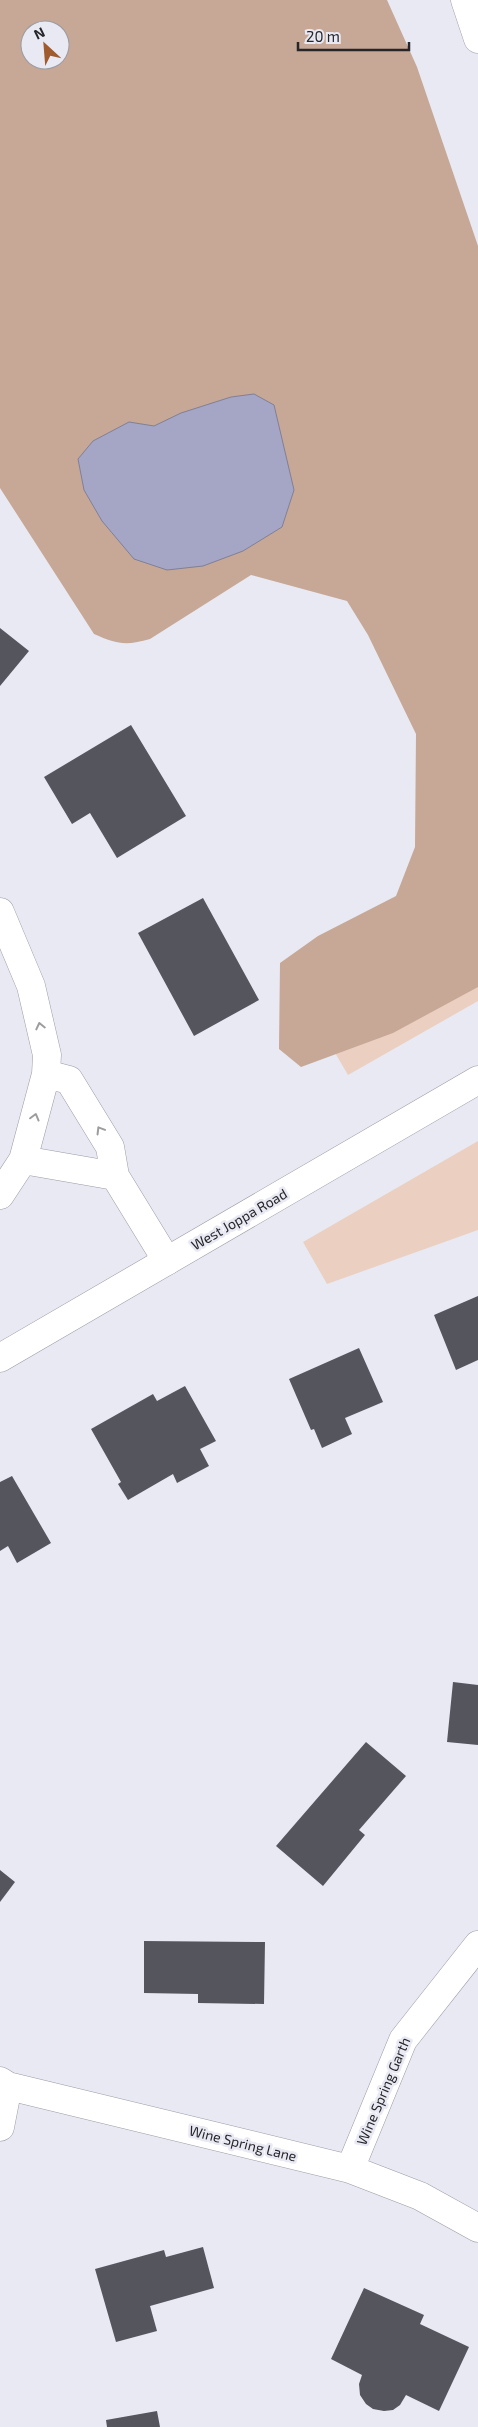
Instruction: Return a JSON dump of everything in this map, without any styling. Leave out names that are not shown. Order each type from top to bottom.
[{"type":"street","points":[[465,0],[478,39]]},
{"type":"street","points":[[0,912],[31,986],[47,1055],[46,1074],[23,1160],[0,1195]]},
{"type":"street","points":[[46,1074],[69,1080],[110,1147],[115,1176],[167,1260]]},
{"type":"street","name":"West Joppa Road","points":[[0,1358],[478,1080]]},
{"type":"street","points":[[23,1160],[115,1176]]},
{"type":"street","name":"Wine Spring Garth","points":[[350,2169],[403,2040],[478,1945]]},
{"type":"street","points":[[0,2127],[4,2084]]},
{"type":"street","name":"Wine Spring Lane","points":[[4,2084],[350,2169],[420,2196],[478,2228]]},
{"type":"shaded area","points":[[0,0],[387,0],[417,67],[478,246],[478,987],[393,1033],[301,1067],[279,1049],[280,963],[318,936],[396,896],[415,847],[416,734],[368,635],[347,601],[251,575],[150,639],[134,643],[121,643],[94,634],[0,488]]},
{"type":"shaded area","points":[[478,879],[478,1001],[348,1075],[317,1022]]},
{"type":"shaded area","points":[[478,1141],[478,1230],[327,1284],[303,1242]]},
{"type":"water","points":[[254,394],[274,405],[294,490],[282,527],[243,551],[203,566],[167,570],[134,559],[102,521],[84,490],[78,459],[93,441],[129,422],[154,426],[181,413],[231,397]]},
{"type":"building","points":[[0,628],[29,651],[0,686]]},
{"type":"building","points":[[131,725],[186,816],[117,858],[90,813],[72,824],[44,777]]},
{"type":"building","points":[[203,898],[259,1000],[194,1036],[138,933]]},
{"type":"building","points":[[478,1296],[478,1360],[456,1370],[434,1315]]},
{"type":"building","points":[[359,1348],[383,1402],[345,1418],[352,1434],[322,1448],[314,1429],[311,1430],[289,1379]]},
{"type":"building","points":[[185,1386],[216,1441],[200,1449],[209,1466],[177,1483],[173,1474],[128,1500],[118,1484],[121,1482],[91,1429],[153,1394],[157,1401]]},
{"type":"building","points":[[12,1476],[51,1543],[17,1563],[8,1546],[0,1551],[0,1482]]},
{"type":"building","points":[[453,1682],[478,1685],[478,1745],[447,1742]]},
{"type":"building","points":[[366,1742],[406,1776],[359,1830],[365,1835],[323,1886],[276,1846]]},
{"type":"building","points":[[0,1870],[15,1882],[0,1902]]},
{"type":"building","points":[[144,1941],[265,1942],[264,2004],[198,2003],[198,1994],[144,1993]]},
{"type":"building","points":[[203,2247],[214,2288],[150,2306],[157,2331],[116,2342],[95,2269],[164,2250],[166,2257]]},
{"type":"building","points":[[364,2288],[424,2315],[420,2324],[469,2347],[439,2411],[406,2395],[400,2405],[393,2410],[373,2409],[366,2404],[360,2395],[359,2384],[362,2375],[331,2359]]},
{"type":"building","points":[[157,2411],[160,2427],[107,2427],[106,2420]]}]
